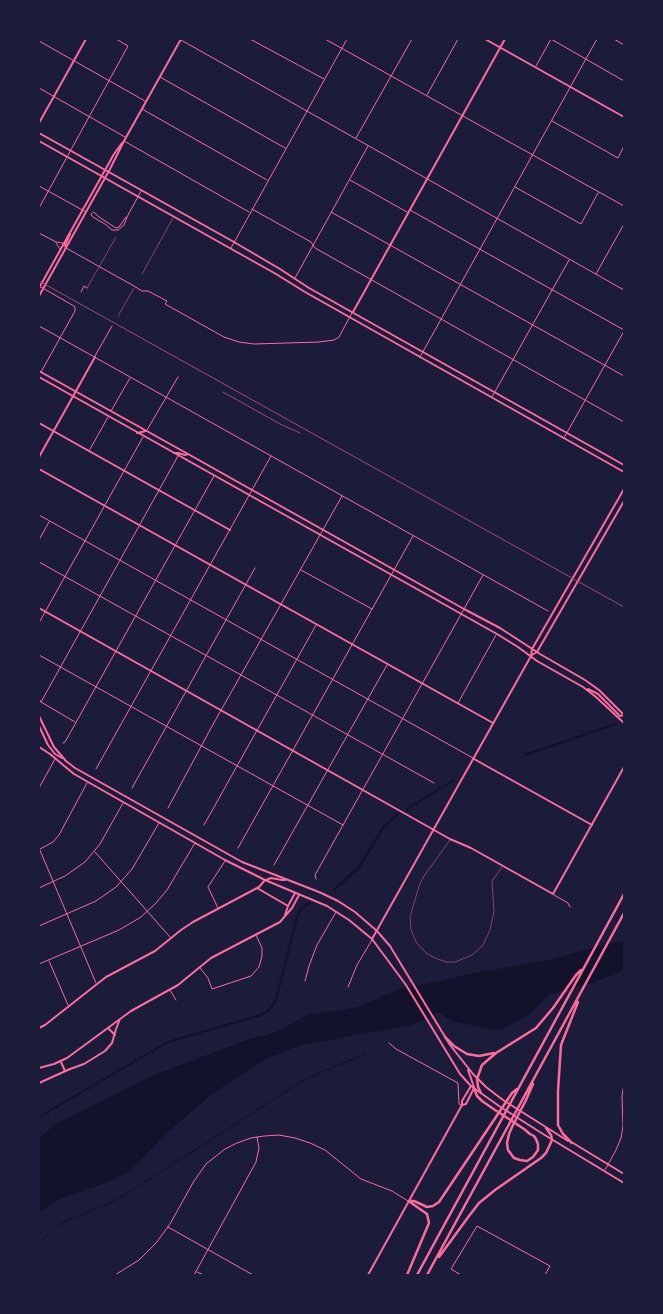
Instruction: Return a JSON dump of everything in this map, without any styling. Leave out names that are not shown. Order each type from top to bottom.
[{"type":"highway","points":[[409,1201],[414,1201],[425,1207],[437,1204],[495,1119],[519,1088],[624,894]]},
{"type":"highway","points":[[584,967],[576,975],[554,1008],[536,1028],[496,1053],[482,1064],[478,1072],[474,1086],[477,1096],[482,1101],[534,1136],[538,1144],[538,1150],[530,1160],[514,1158],[510,1153],[507,1143],[512,1127],[524,1100],[624,913]]},
{"type":"highway","points":[[572,1143],[563,1134],[558,1125],[558,1091],[563,1038],[581,993]]},
{"type":"highway","points":[[445,1037],[454,1046],[467,1054],[479,1056],[496,1053]]},
{"type":"highway","points":[[474,1086],[481,1093]]},
{"type":"highway","points":[[417,1275],[501,1122],[514,1094]]},
{"type":"highway","points":[[431,1269],[524,1100]]},
{"type":"highway","points":[[427,1275],[479,1203],[546,1153],[552,1140],[546,1128]]},
{"type":"highway","points":[[407,1275],[429,1223],[427,1214],[409,1201]]},
{"type":"main road","points":[[39,123],[86,39]]},
{"type":"main road","points":[[39,296],[181,39]]},
{"type":"main road","points":[[485,39],[624,116]]},
{"type":"main road","points":[[352,312],[505,39]]},
{"type":"main road","points":[[39,134],[234,242],[309,288],[624,465]]},
{"type":"main road","points":[[39,141],[624,472]]},
{"type":"main road","points":[[39,287],[116,150],[124,141]]},
{"type":"main road","points":[[66,248],[65,245],[71,229]]},
{"type":"main road","points":[[39,457],[95,357]]},
{"type":"main road","points":[[40,372],[500,628],[594,686],[624,715]]},
{"type":"main road","points":[[39,377],[496,634],[584,687],[624,723]]},
{"type":"main road","points":[[39,423],[230,530]]},
{"type":"main road","points":[[137,433],[146,431]]},
{"type":"main road","points":[[143,436],[153,435]]},
{"type":"main road","points":[[174,454],[188,454]]},
{"type":"main road","points":[[39,469],[493,723]]},
{"type":"main road","points":[[372,939],[531,656],[532,649],[624,489]]},
{"type":"main road","points":[[531,656],[537,652],[624,501]]},
{"type":"main road","points":[[39,608],[363,790],[553,894],[624,767]]},
{"type":"main road","points":[[584,687],[593,690],[620,716],[624,715]]},
{"type":"main road","points":[[39,716],[50,741],[66,761]]},
{"type":"main road","points":[[39,726],[44,739],[52,751],[84,774],[242,862],[320,892],[355,912],[377,931],[390,946],[445,1037],[477,1079],[512,1106],[546,1128],[624,1174]]},
{"type":"main road","points":[[39,747],[70,772],[88,783],[225,860],[327,906],[349,920],[372,939],[406,985],[460,1074],[474,1086],[486,1087]]},
{"type":"main road","points":[[473,759],[592,825]]},
{"type":"main road","points":[[39,1028],[106,977],[155,950],[187,925],[257,888],[266,880],[271,878],[287,880]]},
{"type":"main road","points":[[257,888],[288,906]]},
{"type":"main road","points":[[284,918],[295,893]]},
{"type":"main road","points":[[39,1068],[60,1062],[137,1007],[184,981],[211,958],[276,925],[292,908],[299,894]]},
{"type":"main road","points":[[39,1083],[84,1064],[105,1051],[111,1046],[120,1020]]},
{"type":"main road","points":[[108,1028],[115,1036]]},
{"type":"main road","points":[[60,1062],[65,1071]]},
{"type":"main road","points":[[462,1105],[466,1104],[474,1086],[468,1068]]},
{"type":"main road","points":[[368,1275],[462,1105],[462,1101],[474,1086]]},
{"type":"main road","points":[[481,1093],[512,1115],[624,1183]]},
{"type":"street","points":[[39,208],[128,46],[116,39]]},
{"type":"street","points":[[181,39],[624,290]]},
{"type":"street","points":[[250,39],[324,80]]},
{"type":"street","points":[[326,39],[624,206]]},
{"type":"street","points":[[231,248],[347,39]]},
{"type":"street","points":[[356,139],[412,39]]},
{"type":"street","points":[[426,95],[458,39]]},
{"type":"street","points":[[535,67],[551,39],[624,81]]},
{"type":"street","points":[[420,357],[597,39]]},
{"type":"street","points":[[614,39],[624,45]]},
{"type":"street","points":[[39,41],[146,101]]},
{"type":"street","points":[[160,77],[286,148]]},
{"type":"street","points":[[39,88],[126,137]]},
{"type":"street","points":[[142,109],[268,180]]},
{"type":"street","points":[[552,121],[618,158],[624,146]]},
{"type":"street","points":[[124,141],[250,212]]},
{"type":"street","points":[[295,278],[368,146]]},
{"type":"street","points":[[349,180],[408,212]]},
{"type":"street","points":[[39,186],[86,212]]},
{"type":"street","points":[[515,186],[581,224],[599,192]]},
{"type":"street","points":[[127,217],[116,228],[99,218],[95,213],[91,214],[115,231],[119,230],[123,226],[142,191]]},
{"type":"street","points":[[252,209],[311,242],[315,248],[624,422]]},
{"type":"street","points":[[409,209],[624,330],[564,438]]},
{"type":"street","points":[[331,212],[624,376]]},
{"type":"street","points":[[596,274],[624,224]]},
{"type":"street","points":[[39,233],[53,241],[60,249]]},
{"type":"street","points":[[53,241],[64,243]]},
{"type":"street","points":[[66,248],[142,291],[148,291],[167,301],[165,304],[224,337],[239,342],[254,344],[334,340],[339,336],[352,312]]},
{"type":"street","points":[[492,398],[569,259]]},
{"type":"street","points":[[81,292],[84,286],[87,288]]},
{"type":"street","points":[[39,287],[75,308],[75,312],[40,372]]},
{"type":"street","points":[[39,326],[548,611]]},
{"type":"street","points":[[95,357],[112,326]]},
{"type":"street","points":[[110,412],[130,377]]},
{"type":"street","points":[[146,431],[178,377]]},
{"type":"street","points":[[89,451],[108,416]]},
{"type":"street","points":[[39,623],[143,436]]},
{"type":"street","points":[[41,702],[179,456]]},
{"type":"street","points":[[96,769],[271,456]]},
{"type":"street","points":[[63,743],[214,476]]},
{"type":"street","points":[[168,808],[342,496]]},
{"type":"street","points":[[39,515],[473,759]]},
{"type":"street","points":[[39,540],[49,521]]},
{"type":"street","points":[[238,848],[413,535]]},
{"type":"street","points":[[39,562],[434,783]]},
{"type":"street","points":[[132,788],[255,568]]},
{"type":"street","points":[[301,569],[372,609]]},
{"type":"street","points":[[316,879],[315,875],[484,575]]},
{"type":"street","points":[[204,825],[317,625]]},
{"type":"street","points":[[458,704],[496,634]]},
{"type":"street","points":[[39,654],[343,825]]},
{"type":"street","points":[[274,865],[387,664]]},
{"type":"street","points":[[39,700],[76,722]]},
{"type":"street","points":[[39,788],[55,759]]},
{"type":"street","points":[[88,783],[59,835],[53,842],[39,849],[97,984]]},
{"type":"street","points":[[39,888],[79,868],[95,852],[124,802]]},
{"type":"street","points":[[39,926],[102,897],[121,882],[136,862],[159,822]]},
{"type":"street","points":[[39,964],[126,926],[147,911],[167,890],[195,842]]},
{"type":"street","points":[[95,852],[171,938]]},
{"type":"street","points":[[218,908],[208,887],[225,860]]},
{"type":"street","points":[[553,894],[568,903],[570,907]]},
{"type":"street","points":[[305,981],[317,945],[336,912]]},
{"type":"street","points":[[199,968],[208,978],[212,990],[251,976],[259,967],[262,956],[262,948],[256,935]]},
{"type":"street","points":[[348,987],[372,939]]},
{"type":"street","points":[[48,960],[68,1007]]},
{"type":"street","points":[[170,989],[176,1000]]},
{"type":"street","points":[[389,1043],[396,1049],[457,1083],[459,1104],[462,1105]]},
{"type":"street","points":[[604,1171],[616,1150],[622,1132],[624,1083]]},
{"type":"street","points":[[115,1275],[132,1265],[156,1243],[168,1227],[206,1164],[231,1145],[244,1140],[272,1135],[287,1136],[310,1143],[325,1150],[361,1179],[392,1191],[409,1201]]},
{"type":"street","points":[[194,1275],[256,1162],[259,1148],[257,1137]]},
{"type":"street","points":[[461,1275],[450,1270],[477,1226],[550,1266],[545,1275]]},
{"type":"street","points":[[168,1227],[253,1275]]},
{"type":"street","points":[[197,1271],[204,1275]]},
{"type":"lane","points":[[142,274],[174,217]]},
{"type":"lane","points":[[87,288],[116,237]]},
{"type":"lane","points":[[118,316],[134,286]]},
{"type":"lane","points":[[450,838],[421,881],[410,917],[411,930],[416,942],[426,953],[435,958],[446,962],[454,962],[472,955],[483,945],[493,921],[492,880],[503,866]]},
{"type":"shaded area","points":[[624,940],[624,970],[595,982],[550,994],[528,1015],[502,1029],[489,1029],[454,1022],[439,1013],[413,1025],[301,1045],[267,1058],[205,1100],[169,1131],[129,1172],[105,1183],[62,1198],[39,1212],[39,1138],[56,1124],[154,1075],[252,1038],[268,1035],[306,1015],[340,1011],[360,1006],[400,989],[463,975],[549,960]]},
{"type":"waterway","points":[[525,755],[616,724]]},
{"type":"waterway","points":[[407,809],[454,780]]},
{"type":"waterway","points":[[334,890],[359,867],[385,825],[397,815]]},
{"type":"waterway","points":[[39,1117],[168,1042],[261,1015],[268,1011],[276,1000],[297,917],[301,909],[309,903]]},
{"type":"waterway","points":[[39,1244],[58,1225],[123,1196],[301,1082],[365,1054]]},
{"type":"railway","points":[[39,281],[624,607]]},
{"type":"railway","points":[[223,392],[300,433]]}]
